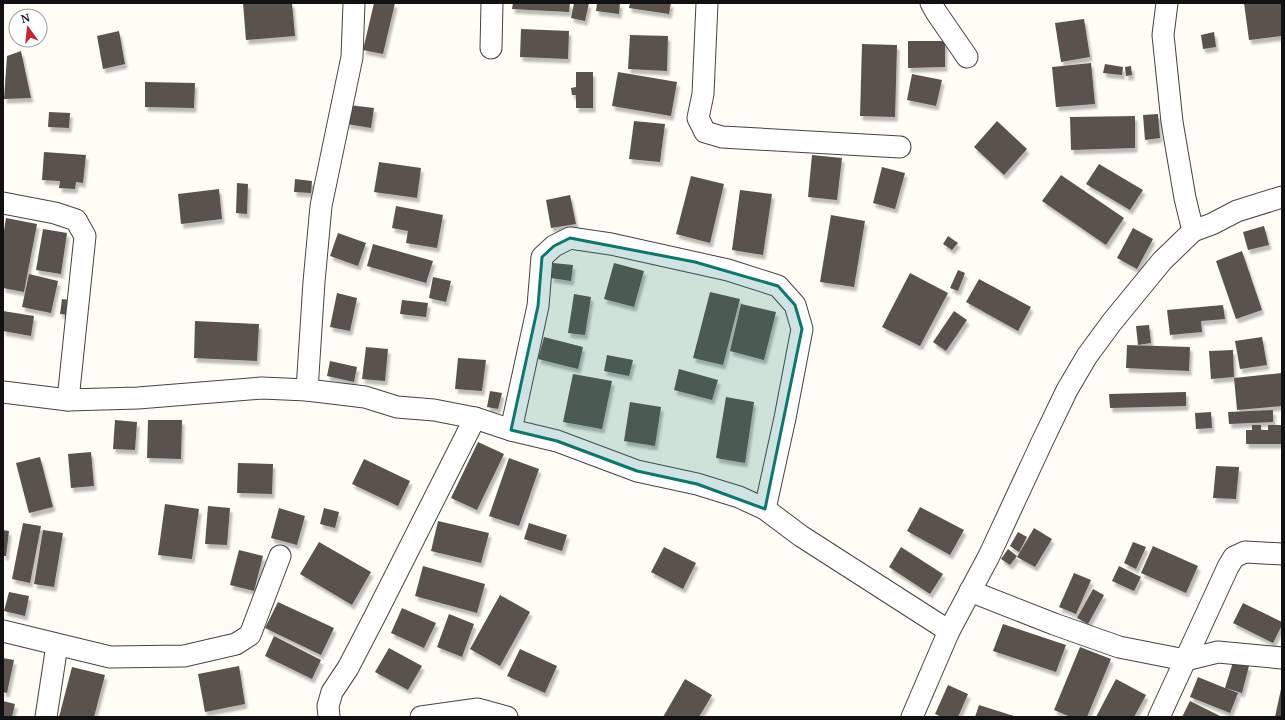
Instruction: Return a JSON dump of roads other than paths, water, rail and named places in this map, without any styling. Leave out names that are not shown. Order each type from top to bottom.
[{"type":"street","points":[[307,390],[314,282],[321,206],[352,56],[354,3]]},
{"type":"street","points":[[491,48],[492,3]]},
{"type":"street","points":[[707,3],[703,94],[698,118],[704,132],[722,137],[900,147]]},
{"type":"street","points":[[931,3],[967,57]]},
{"type":"street","points":[[1167,3],[1162,35],[1172,122],[1185,198],[1193,231]]},
{"type":"street","points":[[912,717],[949,630],[989,556],[1042,442],[1086,356],[1162,262],[1193,231],[1212,224],[1237,211],[1282,197]]},
{"type":"street","points":[[3,203],[55,213],[76,220],[85,236],[68,400]]},
{"type":"street","points":[[511,430],[538,306],[542,257],[554,246],[570,238],[611,244],[728,270],[778,286],[795,305],[802,328],[785,418],[765,509]]},
{"type":"street","points":[[3,392],[68,400],[138,398],[262,388],[307,390],[365,397],[397,407],[434,410],[475,418],[511,430],[557,441],[637,471],[704,486],[739,497],[765,509],[802,536],[949,630]]},
{"type":"street","points":[[329,717],[328,706],[332,692],[348,668],[376,616],[475,418]]},
{"type":"street","points":[[1159,717],[1234,557],[1244,552],[1282,554]]},
{"type":"street","points":[[3,630],[57,645],[110,657],[184,656],[236,644],[250,635],[280,556]]},
{"type":"street","points":[[970,591],[1118,647],[1186,660],[1218,652],[1282,658]]},
{"type":"street","points":[[46,717],[57,645]]},
{"type":"street","points":[[421,717],[478,708],[507,717]]}]
